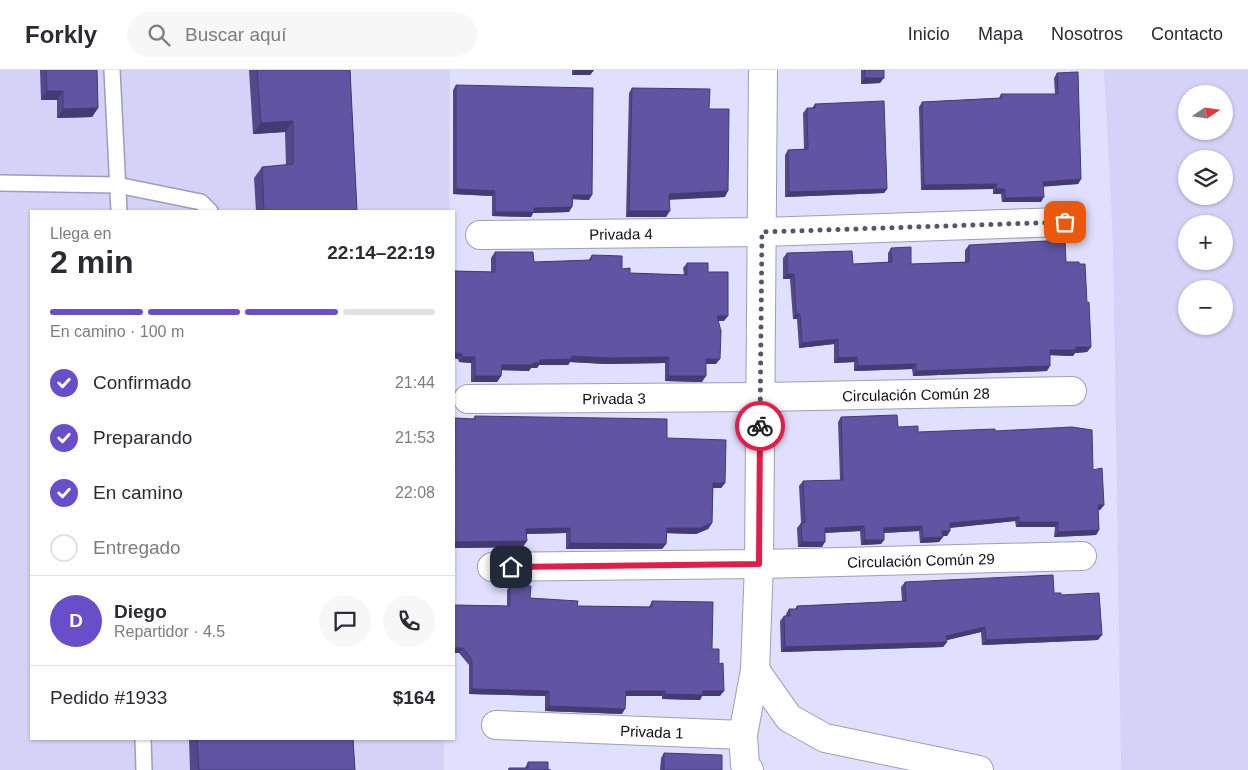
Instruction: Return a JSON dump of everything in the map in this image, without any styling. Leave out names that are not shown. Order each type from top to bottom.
[{"type":"street","points":[[749,770],[745,765],[743,735],[755,670],[759,564],[763,70]]},
{"type":"street","name":"Privada 4","points":[[480,234],[762,232],[1065,222]]},
{"type":"street","name":"Circulación Común 28","points":[[760,397],[1072,391]]},
{"type":"street","name":"Privada 3","points":[[468,399],[760,397]]},
{"type":"street","name":"Circulación Común 29","points":[[492,567],[759,564],[1082,556]]},
{"type":"street","points":[[755,670],[789,718],[825,738],[980,770]]},
{"type":"street","name":"Privada 1","points":[[496,725],[743,735]]},
{"type":"lane","points":[[112,70],[119,210]]},
{"type":"lane","points":[[0,183],[118,185],[201,202],[209,210]]},
{"type":"lane","points":[[143,740],[144,770]]},
{"type":"shaded area","points":[[0,70],[450,70],[449,210],[30,210],[30,740],[444,740],[444,770],[0,770]]},
{"type":"shaded area","points":[[1104,70],[1248,70],[1248,770],[1121,770],[1113,243]]},
{"type":"building","points":[[46,70],[97,70],[98,108],[63,109],[63,91],[47,91]]},
{"type":"building","points":[[257,70],[350,70],[357,210],[264,210],[262,167],[293,164],[293,121],[261,123]]},
{"type":"building","points":[[865,70],[884,70],[884,78],[865,78]]},
{"type":"building","points":[[1078,72],[1081,179],[1043,182],[1044,197],[1005,198],[1005,189],[996,189],[997,184],[924,185],[922,102],[1002,98],[1001,94],[1058,94],[1057,73]]},
{"type":"building","points":[[456,85],[593,88],[592,195],[573,195],[572,207],[534,208],[534,212],[495,212],[495,191],[456,189]]},
{"type":"building","points":[[632,88],[710,89],[709,109],[729,109],[728,191],[669,194],[670,211],[629,211]]},
{"type":"building","points":[[884,101],[887,189],[789,192],[788,150],[808,149],[807,108],[815,108],[815,104]]},
{"type":"building","points":[[1065,240],[1066,262],[1085,264],[1091,347],[1076,347],[1076,350],[1050,350],[1050,366],[916,371],[916,364],[858,366],[857,357],[838,358],[838,339],[802,343],[800,314],[796,314],[794,274],[787,274],[787,253],[852,251],[853,264],[892,262],[891,248],[911,247],[911,264],[969,262],[969,245]]},
{"type":"building","points":[[495,252],[533,252],[534,262],[591,260],[592,255],[622,256],[622,269],[630,268],[630,273],[687,275],[687,263],[708,263],[708,272],[728,272],[728,316],[717,316],[721,331],[720,359],[706,359],[706,376],[668,376],[669,357],[610,358],[572,356],[571,359],[540,360],[540,363],[533,363],[533,365],[502,365],[501,376],[475,376],[475,357],[462,357],[462,354],[455,353],[455,271],[495,272]]},
{"type":"building","points":[[897,415],[898,427],[918,426],[918,432],[1072,427],[1092,430],[1093,470],[1102,468],[1104,505],[1098,505],[1099,530],[1058,532],[1058,522],[1019,522],[1019,517],[950,523],[950,531],[942,531],[943,537],[923,538],[922,526],[884,528],[884,540],[865,540],[864,526],[825,528],[825,542],[802,542],[801,523],[805,523],[803,481],[843,480],[841,417]]},
{"type":"building","points":[[475,416],[667,419],[667,438],[726,440],[725,483],[713,483],[712,523],[700,528],[667,528],[666,544],[570,543],[570,528],[526,529],[527,541],[455,542],[455,418],[475,419]]},
{"type":"building","points":[[1053,575],[1054,593],[1061,593],[1061,595],[1099,593],[1102,635],[986,640],[985,627],[946,636],[947,642],[785,647],[784,616],[790,616],[789,609],[797,609],[797,606],[906,601],[905,582]]},
{"type":"building","points":[[510,585],[531,586],[530,598],[578,601],[577,606],[652,607],[652,601],[713,602],[712,649],[719,649],[719,664],[723,663],[724,691],[703,691],[703,695],[665,694],[665,691],[626,691],[625,709],[549,706],[549,691],[472,689],[472,660],[463,648],[455,648],[455,605],[510,606]]},
{"type":"building","points":[[197,740],[353,740],[355,770],[199,770]]},
{"type":"building","points":[[664,753],[722,755],[722,770],[664,770]]},
{"type":"building","points":[[528,762],[548,762],[548,770],[509,770],[509,768],[528,768]]},
{"type":"way so far","points":[[760,426],[762,232],[1065,222]]},
{"type":"route","points":[[511,567],[759,564],[760,426]]}]
